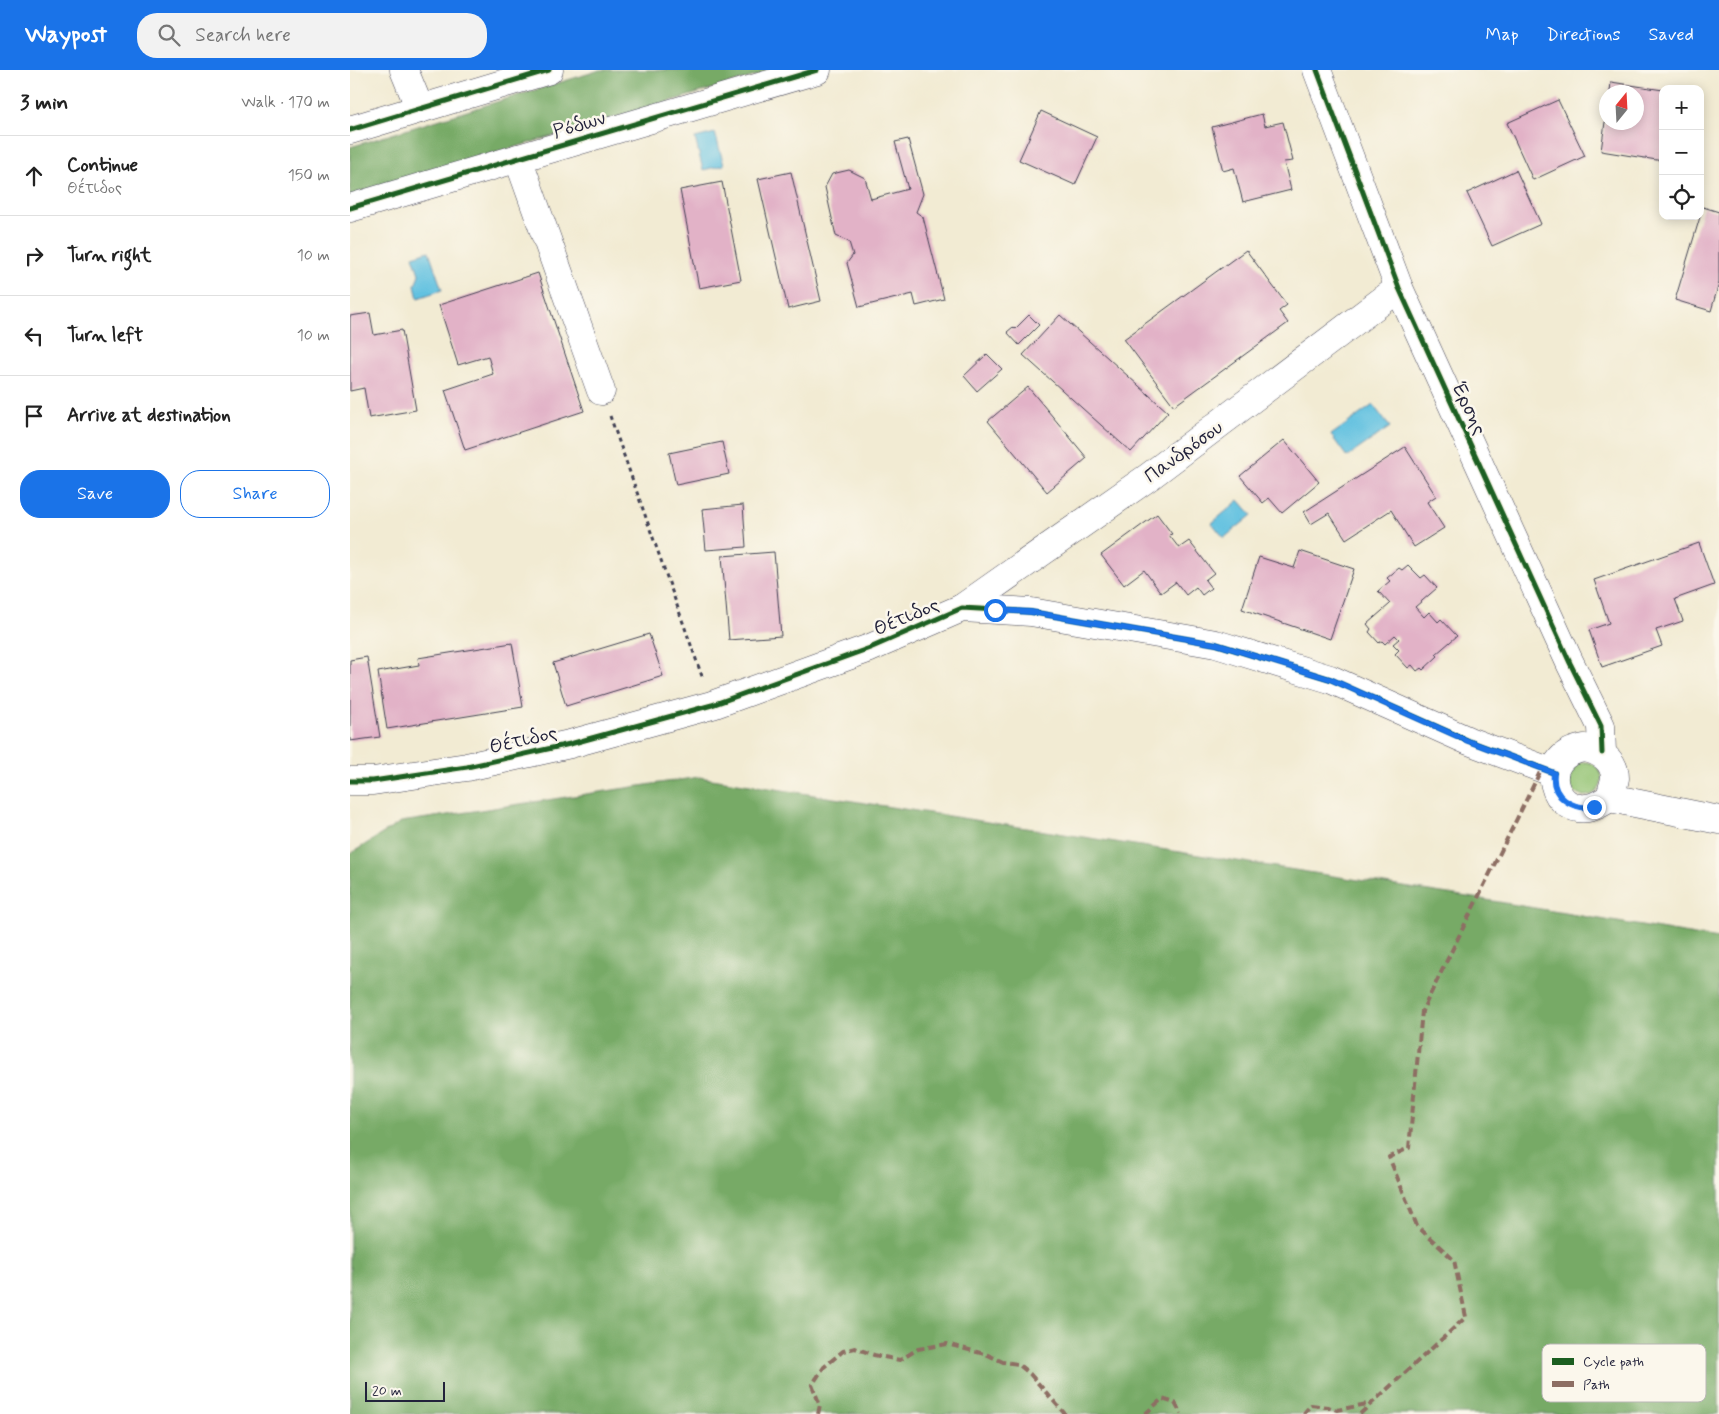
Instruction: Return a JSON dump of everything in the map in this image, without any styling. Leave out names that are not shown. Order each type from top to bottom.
[{"type":"street","points":[[404,70],[420,109]]},
{"type":"street","points":[[350,130],[549,70]]},
{"type":"street","name":"Ρόδων","points":[[350,208],[817,70]]},
{"type":"street","name":"Έρσης","points":[[1317,70],[1399,288],[1601,726],[1602,753]]},
{"type":"street","points":[[518,158],[601,391]]},
{"type":"street","name":"Πανδρόσου","points":[[962,608],[1150,476],[1399,288]]},
{"type":"street","name":"Θέτιδος","points":[[350,802],[361,781],[485,763],[570,744],[712,705],[870,648],[962,608],[1031,612],[1216,644],[1330,679],[1468,741],[1554,773]]},
{"type":"street","points":[[1574,749],[1584,691]]},
{"type":"street","points":[[1610,798],[1615,778],[1609,760],[1602,753],[1593,749],[1574,749],[1566,753],[1559,760],[1554,773],[1555,787],[1559,796],[1574,807],[1594,807],[1610,798],[1719,820]]},
{"type":"path","points":[[601,391],[712,705]]},
{"type":"green space","points":[[600,70],[776,70],[350,196],[350,147]]},
{"type":"green space","points":[[1585,762],[1592,763],[1597,767],[1601,772],[1601,786],[1597,791],[1592,795],[1585,796],[1578,795],[1573,791],[1569,786],[1568,779],[1569,772],[1573,767],[1578,763]]},
{"type":"green space","points":[[699,777],[1487,900],[1719,939],[1719,1414],[350,1414],[350,854],[401,822]]},
{"type":"water","points":[[715,133],[724,165],[703,170],[695,138]]},
{"type":"water","points":[[429,251],[442,290],[418,298],[415,286],[419,274],[413,256]]},
{"type":"water","points":[[1373,405],[1390,427],[1347,457],[1331,435]]},
{"type":"water","points":[[1239,500],[1252,515],[1224,538],[1212,523]]},
{"type":"building","points":[[1611,82],[1630,85],[1611,85]]},
{"type":"building","points":[[1644,87],[1659,89],[1659,160],[1601,151],[1604,130],[1644,130]]},
{"type":"building","points":[[1558,100],[1585,156],[1533,180],[1507,123]]},
{"type":"building","points":[[1041,111],[1097,137],[1075,185],[1019,160]]},
{"type":"building","points":[[1262,114],[1265,126],[1283,122],[1293,161],[1284,162],[1291,190],[1243,202],[1234,168],[1223,171],[1212,127]]},
{"type":"building","points":[[908,139],[923,194],[916,212],[923,217],[944,299],[916,306],[913,294],[859,307],[847,263],[853,255],[849,242],[836,236],[825,187],[832,174],[849,170],[865,178],[871,199],[908,189],[895,142]]},
{"type":"building","points":[[1516,170],[1541,224],[1492,246],[1467,193]]},
{"type":"building","points":[[791,172],[821,301],[788,309],[758,179]]},
{"type":"building","points":[[722,182],[741,280],[699,288],[680,190]]},
{"type":"building","points":[[1704,207],[1719,212],[1719,283],[1711,311],[1675,300],[1699,220],[1704,220]]},
{"type":"building","points":[[1246,250],[1287,305],[1279,311],[1288,323],[1174,406],[1124,339]]},
{"type":"building","points":[[538,273],[584,411],[465,450],[445,390],[493,374],[488,356],[458,365],[439,305]]},
{"type":"building","points":[[370,313],[374,335],[402,330],[416,410],[369,418],[364,388],[350,391],[350,316]]},
{"type":"building","points":[[1029,315],[1039,325],[1019,345],[1007,332],[1013,327],[1015,329]]},
{"type":"building","points":[[1060,315],[1168,412],[1131,452],[1023,355]]},
{"type":"building","points":[[987,354],[1002,369],[977,391],[964,376]]},
{"type":"building","points":[[1028,387],[1087,458],[1047,492],[988,421]]},
{"type":"building","points":[[1284,440],[1319,482],[1282,513],[1269,498],[1263,503],[1240,476]]},
{"type":"building","points":[[722,442],[729,474],[676,485],[669,453]]},
{"type":"building","points":[[1405,447],[1436,496],[1427,502],[1444,528],[1414,547],[1391,510],[1346,539],[1329,513],[1311,524],[1304,512]]},
{"type":"building","points":[[743,505],[746,547],[706,550],[702,509]]},
{"type":"building","points":[[1157,514],[1172,534],[1169,535],[1179,548],[1189,541],[1214,573],[1205,580],[1211,588],[1202,595],[1196,587],[1186,595],[1176,582],[1161,593],[1144,570],[1124,585],[1101,555]]},
{"type":"building","points":[[1699,543],[1714,585],[1675,599],[1683,621],[1656,630],[1662,646],[1602,667],[1589,630],[1609,623],[1594,580]]},
{"type":"building","points":[[1300,551],[1354,569],[1330,639],[1242,609],[1259,557],[1294,568]]},
{"type":"building","points":[[774,552],[781,636],[729,640],[722,556]]},
{"type":"building","points":[[1408,565],[1421,578],[1425,575],[1437,588],[1415,607],[1424,617],[1429,612],[1438,622],[1441,619],[1457,636],[1436,654],[1438,656],[1423,670],[1421,668],[1417,671],[1412,665],[1408,668],[1395,654],[1399,650],[1393,644],[1399,639],[1395,635],[1385,644],[1382,641],[1379,643],[1369,632],[1371,629],[1367,624],[1390,604],[1378,591],[1390,581],[1387,578],[1399,568],[1402,570]]},
{"type":"building","points":[[649,634],[663,676],[566,706],[553,663]]},
{"type":"building","points":[[512,643],[523,707],[387,729],[378,672],[419,665],[418,658]]},
{"type":"building","points":[[367,657],[380,737],[350,741],[350,660]]},
{"type":"marked path","points":[[1360,1414],[1466,1317],[1454,1260],[1417,1226],[1389,1157],[1409,1148],[1422,1011],[1542,768]]},
{"type":"marked path","points":[[818,1414],[820,1405],[812,1385],[824,1367],[843,1351],[855,1348],[874,1355],[900,1360],[918,1349],[947,1344],[988,1355],[1003,1362],[1018,1364],[1030,1374],[1065,1414]]},
{"type":"marked path","points":[[1145,1414],[1162,1399],[1175,1403],[1181,1414]]},
{"type":"marked path","points":[[1303,1414],[1311,1405],[1337,1410],[1372,1403]]},
{"type":"cycle path","points":[[350,130],[549,70]]},
{"type":"cycle path","points":[[350,208],[817,70]]},
{"type":"cycle path","points":[[1317,70],[1399,288],[1570,663],[1601,726],[1602,753]]},
{"type":"cycle path","points":[[350,781],[373,781],[467,767],[570,744],[712,705],[870,648],[962,608],[1031,612],[1216,644],[1330,679],[1469,741],[1554,773]]},
{"type":"route","points":[[995,610],[1031,612],[1216,644],[1330,679],[1468,741],[1554,773],[1555,787],[1559,796],[1566,802],[1574,807],[1594,807]]}]
